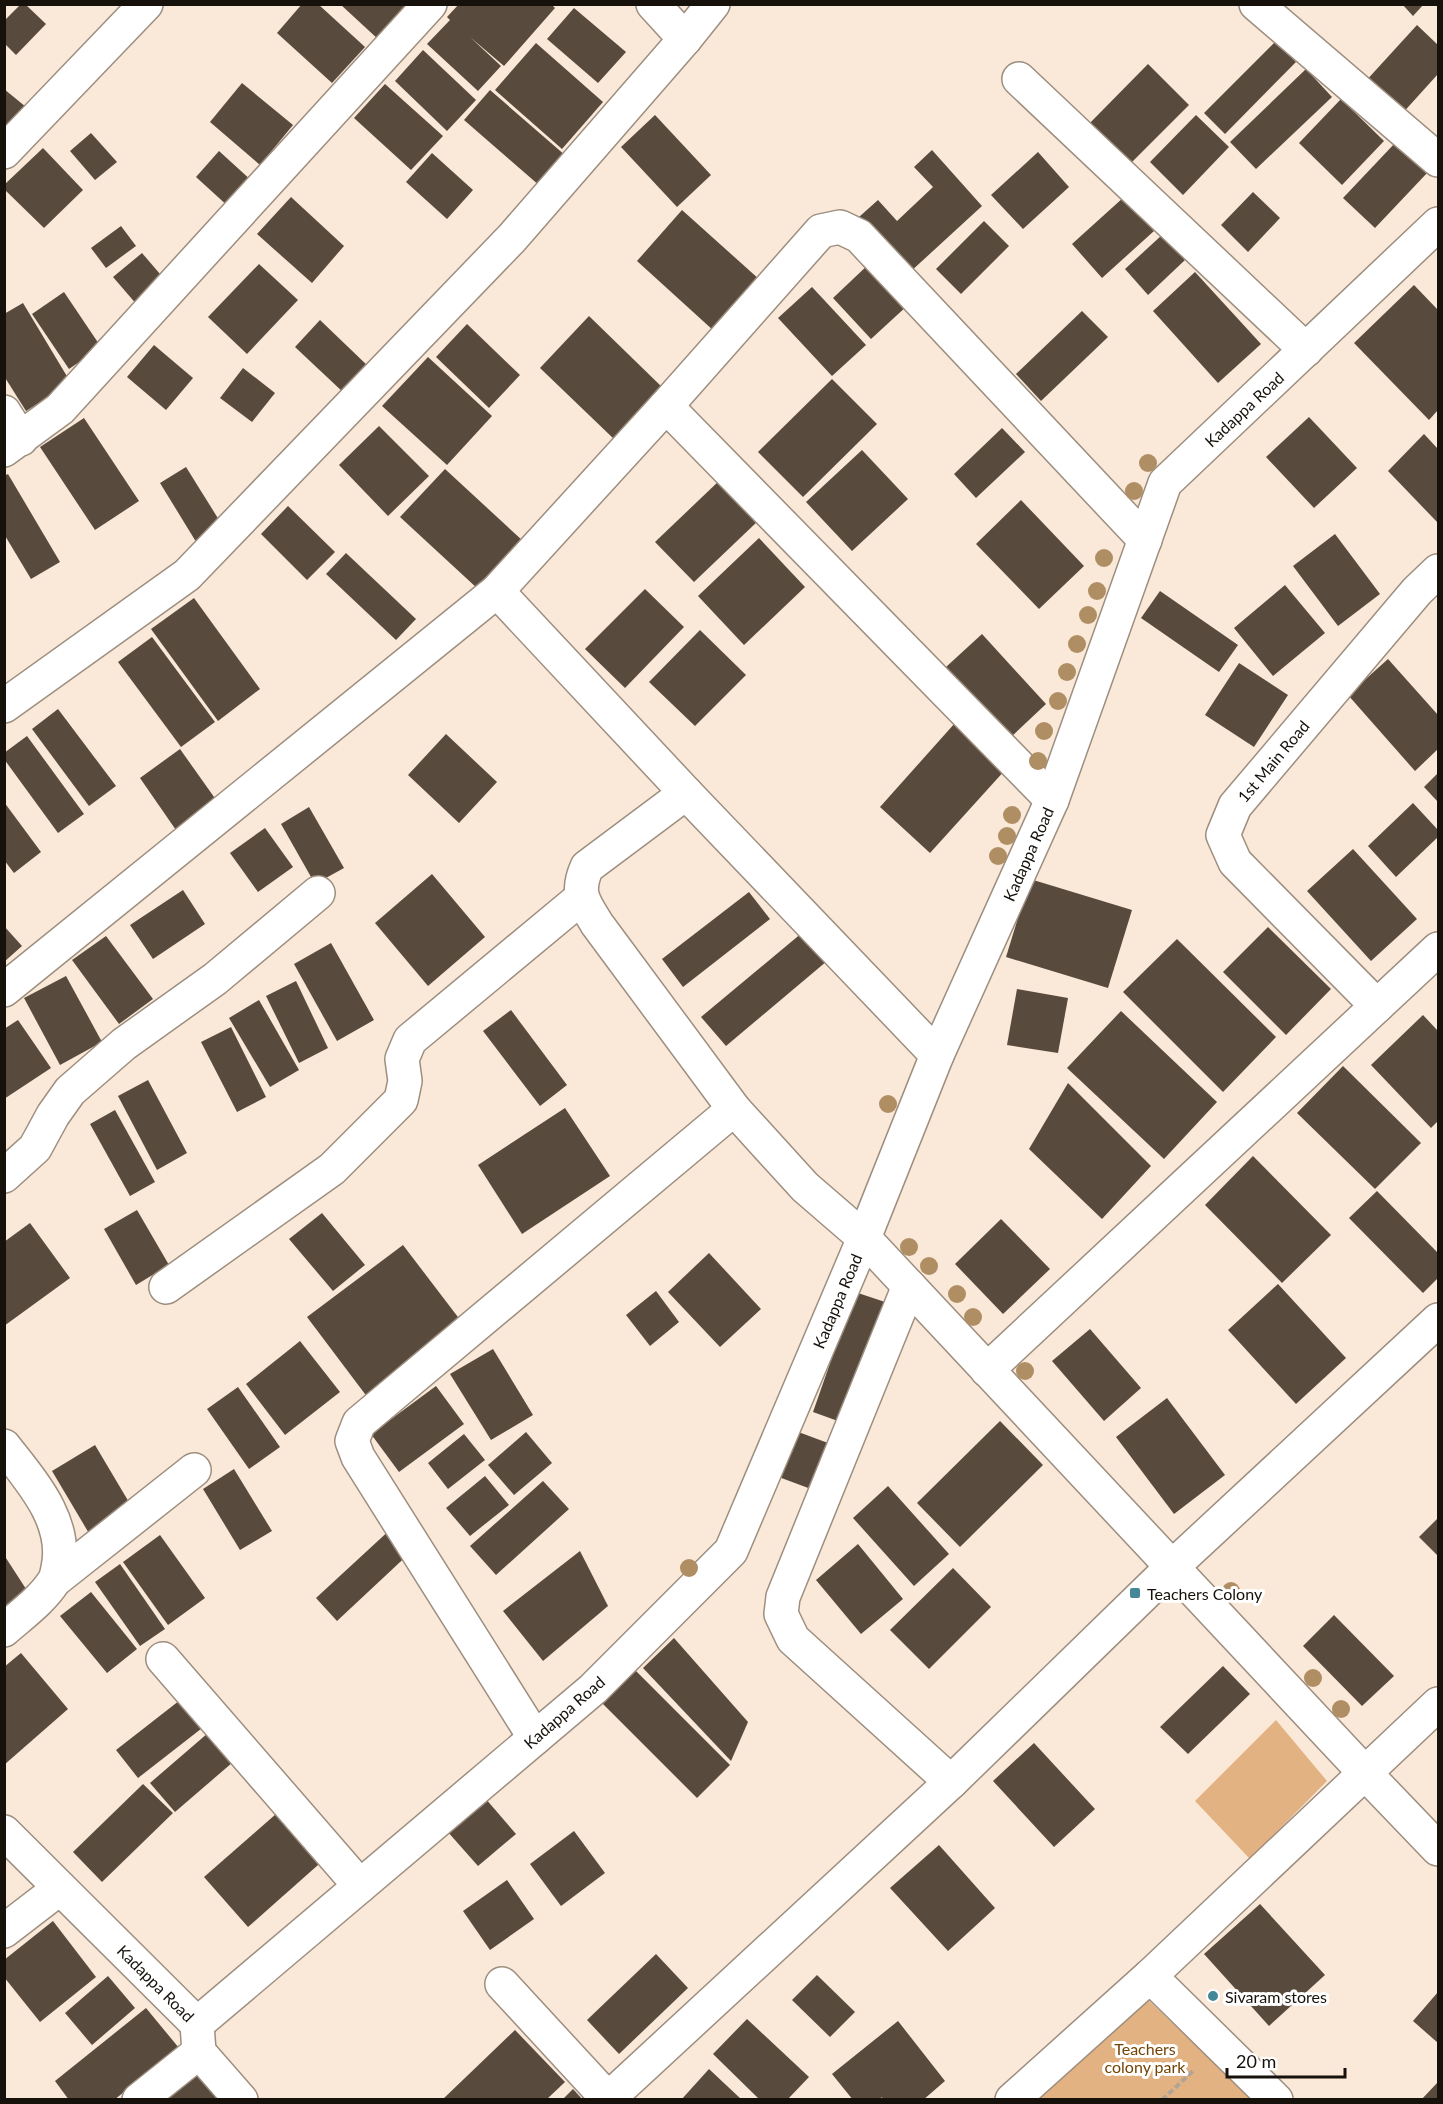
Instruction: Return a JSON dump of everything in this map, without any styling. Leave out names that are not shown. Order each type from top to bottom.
[{"type":"street","points":[[4,152],[146,4]]},
{"type":"street","points":[[10,434],[60,409],[430,4]]},
{"type":"street","points":[[653,4],[685,39]]},
{"type":"street","points":[[4,706],[187,575],[512,238],[713,4]]},
{"type":"street","points":[[1256,4],[1438,160]]},
{"type":"street","points":[[1019,79],[1306,350]]},
{"type":"street","name":"Kadappa Road","points":[[4,1832],[60,1888],[198,2038],[360,1886],[592,1689],[730,1551],[864,1238],[937,1055],[1052,800],[1165,483],[1438,224]]},
{"type":"street","points":[[4,990],[497,591],[666,406],[821,231],[840,227],[858,236],[1145,540]]},
{"type":"street","points":[[666,406],[1052,800]]},
{"type":"street","name":"1st Main Road","points":[[1377,1006],[1235,862],[1223,835],[1234,806],[1417,591],[1438,571]]},
{"type":"street","points":[[497,591],[686,794],[937,1055]]},
{"type":"street","points":[[686,794],[587,867],[582,879],[581,898],[597,924],[734,1109],[805,1186],[864,1238],[1438,1849]]},
{"type":"street","points":[[4,1176],[35,1148],[53,1115],[70,1091],[124,1044],[215,979],[318,893]]},
{"type":"street","points":[[166,1287],[332,1169],[401,1100],[405,1081],[402,1059],[410,1040],[581,898]]},
{"type":"street","points":[[987,1370],[1438,949]]},
{"type":"street","points":[[535,1738],[358,1457],[352,1441],[359,1423],[734,1109]]},
{"type":"street","points":[[909,1286],[783,1597],[781,1614],[793,1639],[951,1782]]},
{"type":"street","points":[[502,1984],[609,2099],[951,1782],[1172,1567],[1438,1320]]},
{"type":"street","points":[[4,1446],[32,1482],[53,1517],[61,1554],[55,1580]]},
{"type":"street","points":[[4,1630],[39,1599],[55,1580],[194,1470]]},
{"type":"street","points":[[163,1659],[360,1886]]},
{"type":"street","points":[[1012,2100],[1150,1976],[1438,1704]]},
{"type":"street","points":[[4,1931],[60,1888]]},
{"type":"street","points":[[1150,1976],[1276,2100]]},
{"type":"street","points":[[139,2100],[198,2038],[241,2100]]},
{"type":"green space","points":[[1276,1720],[1327,1781],[1250,1859],[1195,1801]]},
{"type":"green space","name":"Teachers colony park","points":[[1146,1998],[1252,2099],[1035,2100]]},
{"type":"building","points":[[302,4],[318,4],[365,47],[332,83],[277,33]]},
{"type":"building","points":[[340,4],[410,4],[379,40]]},
{"type":"building","points":[[459,4],[551,4],[555,8],[504,66],[470,37],[501,66],[478,91],[427,44],[450,20],[447,17]]},
{"type":"building","points":[[1402,4],[1424,4],[1413,16]]},
{"type":"building","points":[[20,5],[26,5],[46,24],[16,55],[4,43],[4,21]]},
{"type":"building","points":[[574,8],[626,52],[598,83],[547,39]]},
{"type":"building","points":[[1417,25],[1438,45],[1438,74],[1400,116],[1364,83]]},
{"type":"building","points":[[1275,42],[1296,62],[1225,134],[1204,113]]},
{"type":"building","points":[[536,43],[603,102],[562,149],[495,90]]},
{"type":"building","points":[[423,50],[476,100],[447,131],[395,81]]},
{"type":"building","points":[[1148,64],[1189,105],[1127,167],[1086,127]]},
{"type":"building","points":[[1306,69],[1332,97],[1256,169],[1230,142]]},
{"type":"building","points":[[242,83],[293,125],[260,165],[210,122]]},
{"type":"building","points":[[385,84],[443,136],[411,170],[354,118]]},
{"type":"building","points":[[4,89],[26,107],[4,133]]},
{"type":"building","points":[[490,90],[566,156],[540,186],[464,120]]},
{"type":"building","points":[[1341,99],[1384,141],[1342,185],[1299,143]]},
{"type":"building","points":[[655,115],[711,175],[677,207],[621,147]]},
{"type":"building","points":[[1196,115],[1229,147],[1183,195],[1150,162]]},
{"type":"building","points":[[91,133],[117,162],[95,180],[70,151]]},
{"type":"building","points":[[1396,142],[1428,172],[1375,228],[1343,198]]},
{"type":"building","points":[[43,148],[83,190],[44,228],[4,189],[4,185]]},
{"type":"building","points":[[932,150],[982,206],[909,273],[859,217],[878,200],[897,221],[933,187],[914,167]]},
{"type":"building","points":[[219,151],[253,182],[230,208],[196,177]]},
{"type":"building","points":[[1038,152],[1069,187],[1023,229],[991,195]]},
{"type":"building","points":[[432,153],[473,190],[447,219],[406,182]]},
{"type":"building","points":[[1253,192],[1280,218],[1248,252],[1221,225]]},
{"type":"building","points":[[291,197],[344,246],[312,283],[257,234]]},
{"type":"building","points":[[1124,197],[1154,231],[1102,278],[1072,244]]},
{"type":"building","points":[[682,210],[760,280],[714,331],[637,261]]},
{"type":"building","points":[[984,221],[1009,246],[961,294],[936,269]]},
{"type":"building","points":[[121,226],[136,246],[106,268],[91,248]]},
{"type":"building","points":[[1162,235],[1185,260],[1148,295],[1125,269]]},
{"type":"building","points":[[142,253],[166,281],[138,306],[113,277]]},
{"type":"building","points":[[870,263],[908,305],[871,339],[833,298]]},
{"type":"building","points":[[259,264],[298,300],[247,354],[208,317]]},
{"type":"building","points":[[1195,272],[1261,344],[1218,383],[1153,311]]},
{"type":"building","points":[[1414,285],[1438,310],[1438,410],[1429,420],[1354,343]]},
{"type":"building","points":[[812,287],[866,345],[832,376],[778,318]]},
{"type":"building","points":[[64,292],[101,347],[69,369],[32,314]]},
{"type":"building","points":[[23,303],[71,383],[26,411],[4,376],[4,314]]},
{"type":"building","points":[[1082,311],[1108,337],[1041,401],[1016,374]]},
{"type":"building","points":[[589,316],[664,389],[615,440],[540,368]]},
{"type":"building","points":[[320,320],[370,368],[345,394],[295,347]]},
{"type":"building","points":[[467,324],[520,375],[489,408],[436,357]]},
{"type":"building","points":[[154,345],[193,378],[166,410],[127,377]]},
{"type":"building","points":[[428,357],[492,416],[447,465],[382,406]]},
{"type":"building","points":[[243,368],[275,393],[252,422],[220,398]]},
{"type":"building","points":[[832,379],[877,424],[803,497],[758,452]]},
{"type":"building","points":[[1309,417],[1357,468],[1314,508],[1266,457]]},
{"type":"building","points":[[84,418],[139,501],[95,530],[40,447]]},
{"type":"building","points":[[379,426],[429,476],[388,516],[339,465]]},
{"type":"building","points":[[1002,428],[1025,452],[976,498],[954,474]]},
{"type":"building","points":[[1424,434],[1438,449],[1438,523],[1388,471]]},
{"type":"building","points":[[862,450],[908,499],[852,551],[806,502]]},
{"type":"building","points":[[186,467],[224,528],[198,545],[160,483]]},
{"type":"building","points":[[445,469],[523,541],[478,589],[400,517]]},
{"type":"building","points":[[8,474],[60,562],[31,579],[4,534],[4,476]]},
{"type":"building","points":[[721,479],[759,520],[694,582],[655,542]]},
{"type":"building","points":[[1021,500],[1084,566],[1039,609],[976,544]]},
{"type":"building","points":[[288,506],[335,552],[307,580],[261,534]]},
{"type":"building","points":[[1335,534],[1380,594],[1338,626],[1293,566]]},
{"type":"building","points":[[759,538],[805,587],[744,645],[698,596]]},
{"type":"building","points":[[346,553],[416,619],[396,640],[326,574]]},
{"type":"building","points":[[1285,585],[1325,633],[1273,676],[1234,628]]},
{"type":"building","points":[[645,589],[684,627],[625,688],[585,649]]},
{"type":"building","points":[[1160,591],[1238,645],[1219,672],[1141,618]]},
{"type":"building","points":[[194,598],[260,689],[218,721],[151,629]]},
{"type":"building","points":[[700,630],[746,675],[695,726],[649,682]]},
{"type":"building","points":[[982,634],[1046,704],[1010,738],[946,667]]},
{"type":"building","points":[[152,637],[215,722],[181,747],[118,662]]},
{"type":"building","points":[[1388,659],[1438,715],[1438,749],[1415,771],[1348,695]]},
{"type":"building","points":[[1239,663],[1288,695],[1254,747],[1205,715]]},
{"type":"building","points":[[58,709],[116,786],[89,806],[32,729]]},
{"type":"building","points":[[955,723],[1006,769],[930,853],[880,807]]},
{"type":"building","points":[[446,734],[497,782],[459,823],[408,775]]},
{"type":"building","points":[[27,736],[84,814],[58,833],[4,759],[4,753]]},
{"type":"building","points":[[180,749],[219,804],[178,833],[140,778]]},
{"type":"building","points":[[1438,773],[1438,802],[1424,787]]},
{"type":"building","points":[[4,802],[41,852],[14,873],[4,860]]},
{"type":"building","points":[[1413,803],[1438,830],[1438,837],[1396,877],[1368,846]]},
{"type":"building","points":[[309,807],[344,868],[315,884],[281,824]]},
{"type":"building","points":[[265,828],[293,867],[258,892],[230,853]]},
{"type":"building","points":[[1353,849],[1417,919],[1371,961],[1307,891]]},
{"type":"building","points":[[432,874],[485,937],[428,986],[375,923]]},
{"type":"building","points":[[1030,879],[1132,910],[1108,988],[1006,957]]},
{"type":"building","points":[[183,890],[205,924],[153,959],[130,925]]},
{"type":"building","points":[[749,892],[770,919],[683,987],[662,959]]},
{"type":"building","points":[[4,926],[22,946],[4,962]]},
{"type":"building","points":[[1268,927],[1331,989],[1286,1035],[1223,972]]},
{"type":"building","points":[[803,932],[827,961],[726,1046],[701,1017]]},
{"type":"building","points":[[106,936],[153,999],[119,1024],[72,960]]},
{"type":"building","points":[[1177,939],[1276,1037],[1223,1092],[1123,992]]},
{"type":"building","points":[[331,943],[374,1020],[337,1041],[294,964]]},
{"type":"building","points":[[66,976],[102,1042],[60,1065],[24,998]]},
{"type":"building","points":[[296,981],[328,1048],[299,1063],[266,996]]},
{"type":"building","points":[[1017,989],[1068,998],[1058,1053],[1007,1045]]},
{"type":"building","points":[[259,1000],[299,1070],[270,1087],[229,1018]]},
{"type":"building","points":[[511,1010],[567,1085],[540,1106],[483,1031]]},
{"type":"building","points":[[1121,1011],[1217,1102],[1164,1159],[1067,1068]]},
{"type":"building","points":[[1423,1015],[1438,1031],[1438,1121],[1431,1128],[1371,1065]]},
{"type":"building","points":[[18,1020],[51,1068],[4,1099],[4,1029]]},
{"type":"building","points":[[231,1027],[266,1097],[237,1112],[201,1042]]},
{"type":"building","points":[[1343,1066],[1421,1143],[1375,1189],[1297,1113]]},
{"type":"building","points":[[148,1080],[187,1153],[157,1170],[118,1096]]},
{"type":"building","points":[[1068,1083],[1151,1166],[1102,1219],[1029,1149]]},
{"type":"building","points":[[565,1108],[610,1176],[522,1234],[478,1165]]},
{"type":"building","points":[[115,1110],[155,1182],[130,1196],[90,1124]]},
{"type":"building","points":[[1253,1156],[1331,1235],[1282,1283],[1205,1205]]},
{"type":"building","points":[[1377,1191],[1438,1253],[1438,1278],[1423,1293],[1349,1218]]},
{"type":"building","points":[[137,1210],[169,1265],[136,1285],[104,1229]]},
{"type":"building","points":[[322,1213],[365,1265],[333,1291],[289,1239]]},
{"type":"building","points":[[1001,1219],[1050,1269],[1003,1314],[955,1264]]},
{"type":"building","points":[[30,1223],[70,1278],[4,1326],[4,1242]]},
{"type":"building","points":[[403,1245],[464,1325],[368,1398],[307,1317]]},
{"type":"building","points":[[709,1253],[761,1309],[720,1347],[668,1292]]},
{"type":"building","points":[[1278,1284],[1346,1358],[1296,1404],[1228,1330]]},
{"type":"building","points":[[656,1291],[679,1322],[650,1346],[626,1315]]},
{"type":"building","points":[[855,1292],[891,1304],[849,1425],[813,1412]]},
{"type":"building","points":[[1090,1329],[1141,1388],[1104,1421],[1052,1361]]},
{"type":"building","points":[[300,1341],[340,1392],[285,1435],[246,1384]]},
{"type":"building","points":[[493,1349],[533,1415],[491,1440],[450,1374]]},
{"type":"building","points":[[436,1386],[464,1424],[399,1472],[371,1434]]},
{"type":"building","points":[[238,1387],[280,1447],[249,1469],[207,1409]]},
{"type":"building","points":[[1167,1398],[1225,1475],[1174,1514],[1116,1437]]},
{"type":"building","points":[[1000,1421],[1043,1465],[960,1547],[917,1503]]},
{"type":"building","points":[[785,1427],[836,1446],[819,1492],[768,1473]]},
{"type":"building","points":[[526,1432],[552,1463],[514,1495],[488,1465]]},
{"type":"building","points":[[464,1434],[485,1460],[448,1489],[428,1463]]},
{"type":"building","points":[[95,1445],[133,1509],[90,1535],[52,1471]]},
{"type":"building","points":[[234,1469],[272,1531],[240,1550],[203,1489]]},
{"type":"building","points":[[485,1476],[509,1505],[470,1536],[446,1508]]},
{"type":"building","points":[[543,1481],[569,1509],[496,1575],[470,1546]]},
{"type":"building","points":[[888,1486],[949,1554],[914,1586],[853,1518]]},
{"type":"building","points":[[1438,1518],[1438,1556],[1419,1537]]},
{"type":"building","points":[[393,1527],[414,1549],[337,1621],[316,1598]]},
{"type":"building","points":[[160,1535],[205,1598],[168,1625],[123,1562]]},
{"type":"building","points":[[858,1544],[903,1599],[861,1634],[816,1580]]},
{"type":"building","points":[[580,1551],[608,1606],[543,1661],[503,1611]]},
{"type":"building","points":[[4,1555],[28,1592],[4,1608]]},
{"type":"building","points":[[120,1564],[165,1629],[140,1646],[95,1582]]},
{"type":"building","points":[[953,1568],[991,1607],[929,1669],[890,1630]]},
{"type":"building","points":[[91,1592],[137,1649],[107,1673],[60,1616]]},
{"type":"building","points":[[1334,1615],[1394,1676],[1362,1706],[1303,1646]]},
{"type":"building","points":[[674,1638],[748,1722],[731,1761],[643,1668]]},
{"type":"building","points":[[21,1653],[68,1709],[4,1765],[4,1667]]},
{"type":"building","points":[[1223,1666],[1250,1694],[1188,1754],[1160,1727]]},
{"type":"building","points":[[634,1669],[730,1765],[697,1798],[601,1702]]},
{"type":"building","points":[[184,1697],[206,1725],[138,1778],[116,1750]]},
{"type":"building","points":[[215,1727],[240,1756],[175,1812],[150,1783]]},
{"type":"building","points":[[1034,1743],[1095,1809],[1054,1847],[993,1781]]},
{"type":"building","points":[[143,1784],[173,1813],[102,1882],[73,1852]]},
{"type":"building","points":[[485,1798],[516,1834],[478,1866],[447,1831]]},
{"type":"building","points":[[284,1807],[327,1857],[248,1927],[204,1877]]},
{"type":"building","points":[[574,1831],[605,1873],[561,1906],[530,1864]]},
{"type":"building","points":[[939,1845],[995,1908],[948,1951],[890,1888]]},
{"type":"building","points":[[507,1880],[534,1919],[490,1950],[463,1911]]},
{"type":"building","points":[[1260,1904],[1325,1975],[1269,2026],[1204,1954]]},
{"type":"building","points":[[53,1921],[96,1977],[40,2022],[4,1977],[4,1960]]},
{"type":"building","points":[[656,1954],[688,1988],[619,2054],[587,2020]]},
{"type":"building","points":[[817,1975],[855,2012],[830,2037],[792,2000]]},
{"type":"building","points":[[108,1976],[135,2008],[92,2045],[65,2013]]},
{"type":"building","points":[[1438,1992],[1438,2043],[1413,2021]]},
{"type":"building","points":[[146,2008],[179,2048],[114,2100],[69,2100],[55,2081]]},
{"type":"building","points":[[747,2019],[809,2077],[787,2100],[760,2100],[713,2054]]},
{"type":"building","points":[[898,2021],[945,2081],[923,2100],[883,2100],[882,2097],[879,2100],[853,2100],[832,2074]]},
{"type":"building","points":[[515,2030],[565,2082],[546,2100],[442,2100]]},
{"type":"building","points":[[208,2065],[235,2100],[164,2100]]},
{"type":"building","points":[[709,2069],[742,2100],[681,2100]]},
{"type":"building","points":[[1438,2082],[1438,2100],[1421,2100]]},
{"type":"building","points":[[573,2089],[583,2100],[562,2100]]},
{"type":"place","name":"Teachers Colony","points":[[1135,1593]]},
{"type":"place","name":"Sivaram stores","points":[[1213,1996]]}]
